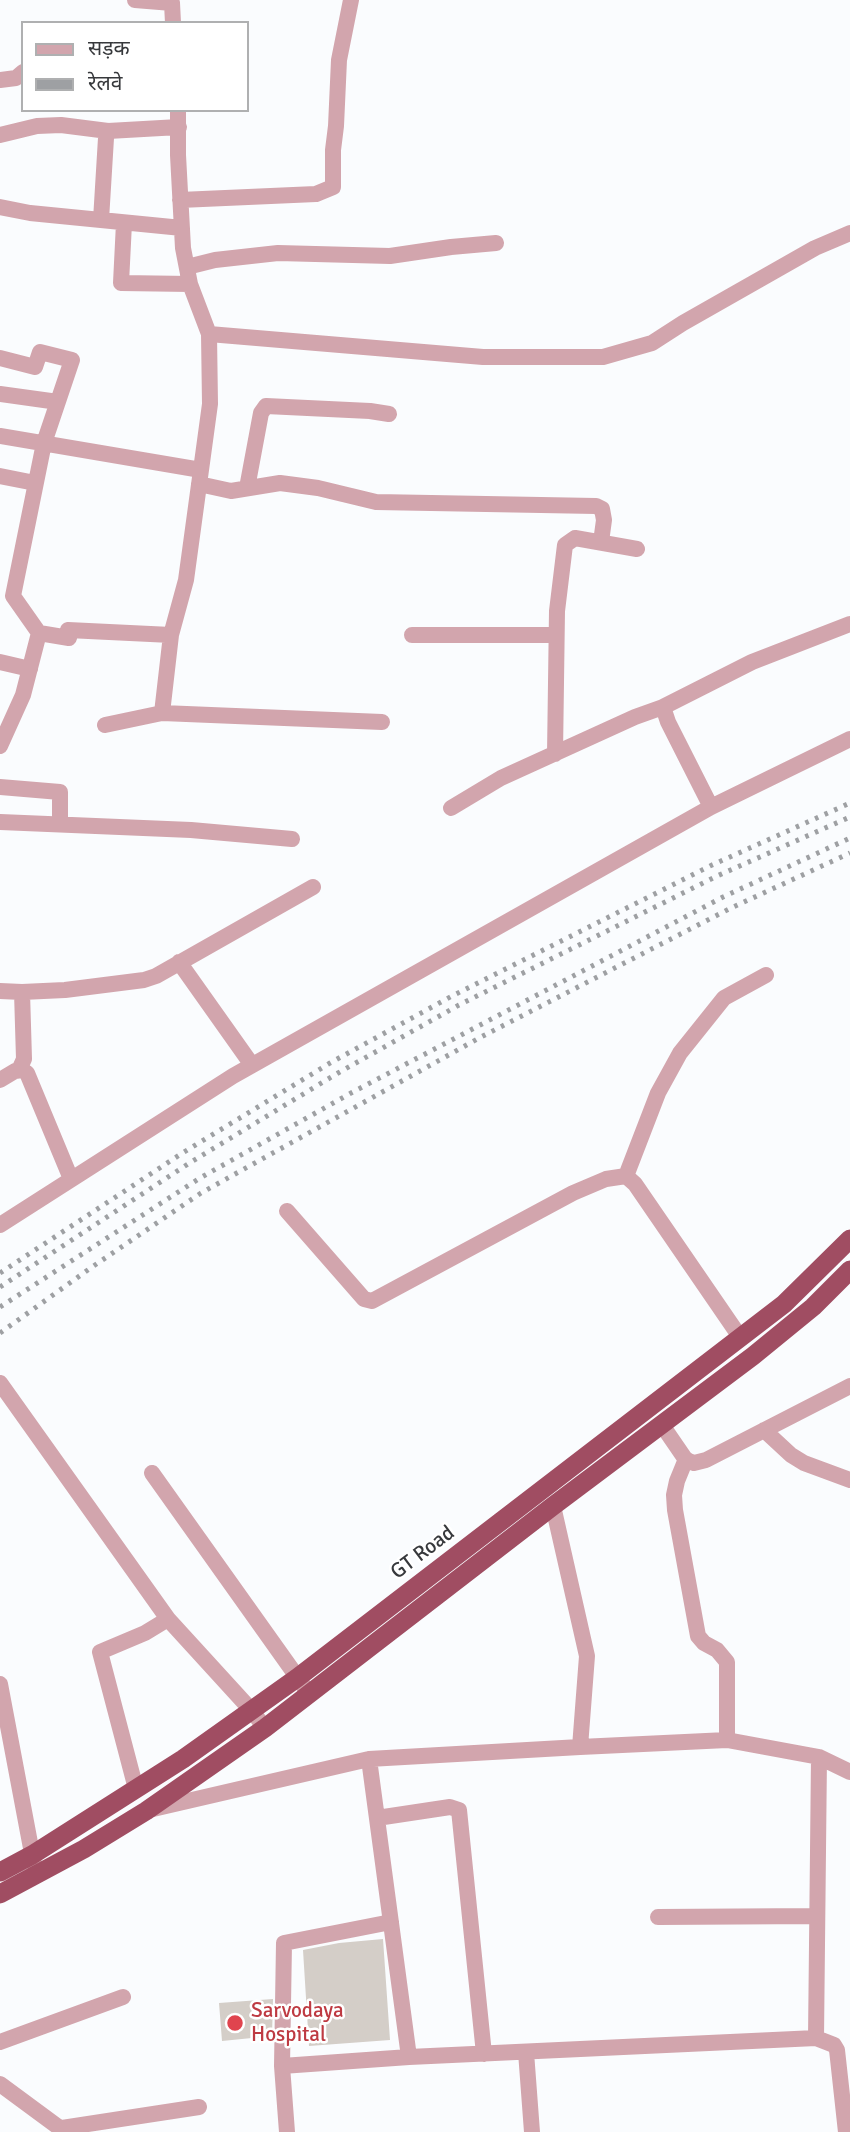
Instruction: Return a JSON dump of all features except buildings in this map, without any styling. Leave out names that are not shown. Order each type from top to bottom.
[{"type":"highway","name":"GT Road","points":[[0,1894],[84,1849],[146,1811],[310,1695],[448,1575],[783,1304],[850,1239]]},
{"type":"highway","name":"GT Road","points":[[0,1872],[32,1855],[183,1759],[297,1678],[553,1506],[754,1356],[813,1307],[850,1270]]},
{"type":"highway","points":[[783,1304],[797,1320]]},
{"type":"street","points":[[135,0],[172,3],[173,21]]},
{"type":"street","points":[[180,200],[316,194],[333,187],[332,150],[336,126],[339,60],[351,0]]},
{"type":"street","points":[[0,80],[16,78],[21,74]]},
{"type":"street","points":[[0,135],[65,118],[108,131],[178,118],[183,248],[188,275],[209,334],[210,404],[186,580],[171,635],[162,713]]},
{"type":"street","points":[[101,220],[108,131]]},
{"type":"street","points":[[0,207],[30,213],[182,228]]},
{"type":"street","points":[[124,223],[121,283],[188,275],[215,260],[278,253],[390,257],[496,243]]},
{"type":"street","points":[[209,334],[483,357],[603,357],[652,344],[683,323],[815,248],[850,233]]},
{"type":"street","points":[[0,358],[35,367],[40,352],[72,360],[44,443],[6,595],[39,633],[69,638],[68,631],[171,635]]},
{"type":"street","points":[[0,394],[58,402]]},
{"type":"street","points":[[247,488],[261,413],[266,406],[389,414]]},
{"type":"street","points":[[0,436],[200,477],[231,491],[280,483],[318,488],[376,502],[596,506],[602,509],[604,520],[601,542]]},
{"type":"street","points":[[0,476],[36,483]]},
{"type":"street","points":[[555,754],[556,635],[565,545],[575,538],[637,549]]},
{"type":"street","points":[[451,808],[501,778],[663,707],[752,662],[850,624]]},
{"type":"street","points":[[0,746],[16,714],[39,633]]},
{"type":"street","points":[[412,635],[556,635]]},
{"type":"street","points":[[0,662],[30,669]]},
{"type":"street","points":[[663,707],[711,807]]},
{"type":"street","points":[[105,725],[162,713],[382,722]]},
{"type":"street","points":[[0,1225],[252,1065],[711,807],[850,739]]},
{"type":"street","points":[[0,787],[60,792],[60,824]]},
{"type":"street","points":[[0,822],[191,830],[292,839]]},
{"type":"street","points":[[0,991],[22,992],[144,980],[313,887]]},
{"type":"street","points":[[179,962],[252,1065]]},
{"type":"street","points":[[626,1176],[658,1093],[680,1053],[724,998],[766,975]]},
{"type":"street","points":[[0,1080],[19,1070],[24,1059],[22,992]]},
{"type":"street","points":[[19,1070],[27,1073],[71,1180]]},
{"type":"street","points":[[287,1211],[364,1299],[372,1301],[573,1193],[606,1178],[626,1176],[635,1184],[740,1337]]},
{"type":"street","points":[[0,1383],[169,1619],[265,1728]]},
{"type":"street","points":[[662,1425],[686,1459],[694,1463],[706,1460],[850,1385]]},
{"type":"street","points":[[764,1430],[804,1464],[850,1480]]},
{"type":"street","points":[[686,1459],[674,1494],[675,1510],[698,1636],[717,1650],[727,1662],[727,1741]]},
{"type":"street","points":[[152,1473],[310,1695]]},
{"type":"street","points":[[553,1506],[587,1656],[580,1747]]},
{"type":"street","points":[[136,1789],[100,1652],[145,1633],[169,1619]]},
{"type":"street","points":[[0,1684],[36,1876]]},
{"type":"street","points":[[146,1811],[369,1759],[580,1747],[727,1741],[819,1757],[850,1772]]},
{"type":"street","points":[[816,2038],[819,1757]]},
{"type":"street","points":[[369,1759],[409,2057]]},
{"type":"street","points":[[377,1818],[450,1807],[459,1810],[484,2054]]},
{"type":"street","points":[[658,1917],[817,1916]]},
{"type":"street","points":[[287,2132],[282,2066],[284,1943],[391,1922]]},
{"type":"street","points":[[0,2042],[123,1997]]},
{"type":"street","points":[[282,2066],[409,2057],[816,2038],[834,2045],[837,2050],[846,2132]]},
{"type":"street","points":[[526,2052],[532,2132]]},
{"type":"street","points":[[0,2084],[64,2130],[199,2107]]},
{"type":"railway","points":[[0,1273],[184,1152],[330,1063],[452,996],[712,865],[850,803]]},
{"type":"railway","points":[[0,1287],[191,1162],[338,1073],[459,1005],[717,876],[850,817]]},
{"type":"railway","points":[[0,1307],[200,1178],[351,1093],[723,897],[850,838]]},
{"type":"railway","points":[[0,1333],[201,1193],[481,1037],[731,908],[850,853]]},
{"type":"place","name":"Sarvodaya Hospital","points":[[235,2023]]}]
